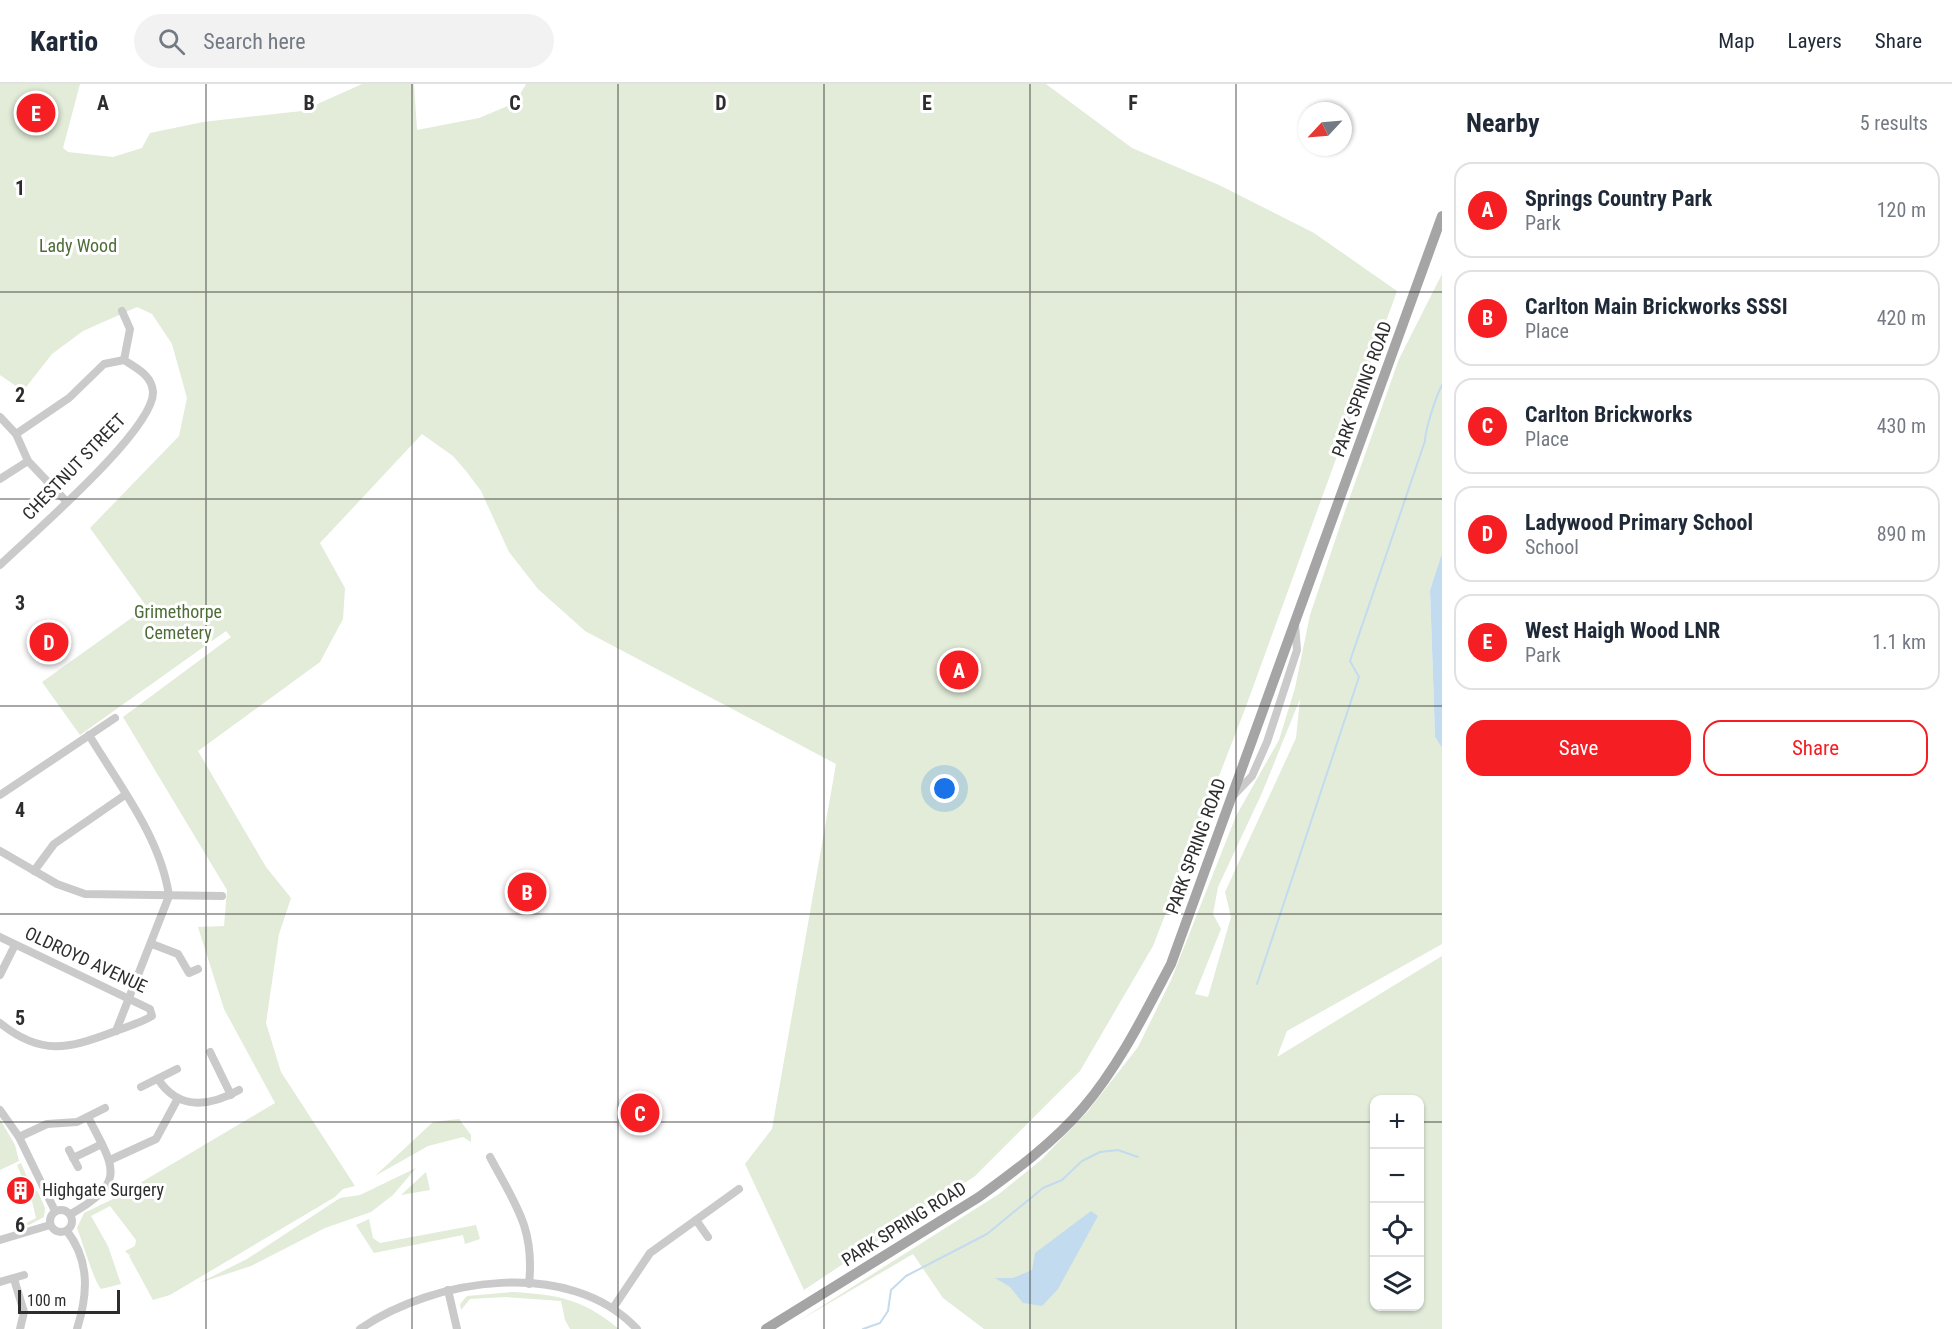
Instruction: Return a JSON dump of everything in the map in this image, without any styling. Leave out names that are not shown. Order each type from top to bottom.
[{"type":"main road","name":"PARK SPRING ROAD","points":[[766,1329],[979,1197],[1036,1153],[1083,1108],[1131,1037],[1171,964],[1442,216]]},
{"type":"street","points":[[16,434],[69,398],[104,364],[123,360],[130,329],[123,311]]},
{"type":"street","name":"CHESTNUT STREET","points":[[0,565],[130,437],[152,402],[153,393],[149,379],[123,360]]},
{"type":"street","points":[[0,417],[16,434],[28,461],[66,501]]},
{"type":"street","points":[[0,479],[28,461]]},
{"type":"street","points":[[0,795],[115,718]]},
{"type":"street","points":[[0,1023],[25,1040],[48,1047],[77,1045],[116,1031],[169,896],[166,873],[143,824],[89,735]]},
{"type":"street","points":[[34,871],[54,844],[126,795]]},
{"type":"street","points":[[0,851],[57,884],[85,894],[222,896]]},
{"type":"street","name":"OLDROYD AVENUE","points":[[0,938],[150,1009],[152,1016],[116,1031]]},
{"type":"street","points":[[152,944],[178,954],[189,973],[198,969]]},
{"type":"street","points":[[0,975],[15,945]]},
{"type":"street","points":[[158,1078],[177,1100],[207,1104],[235,1093],[210,1052]]},
{"type":"street","points":[[141,1087],[177,1069]]},
{"type":"street","points":[[110,1160],[156,1139],[177,1100]]},
{"type":"street","points":[[19,1137],[47,1124],[71,1124],[105,1108]]},
{"type":"street","points":[[0,1110],[19,1137],[55,1211]]},
{"type":"street","points":[[71,1214],[104,1192],[112,1170],[110,1160],[88,1117]]},
{"type":"street","points":[[73,1158],[102,1144]]},
{"type":"street","points":[[490,1157],[524,1219],[531,1251],[529,1284]]},
{"type":"street","points":[[613,1308],[650,1253],[740,1189]]},
{"type":"street","points":[[63,1209],[71,1214],[73,1222],[67,1231],[59,1232],[50,1225],[50,1217],[55,1211],[63,1209]]},
{"type":"street","points":[[696,1220],[708,1237]]},
{"type":"street","points":[[0,1240],[50,1225]]},
{"type":"street","points":[[67,1231],[83,1263],[86,1276],[85,1306],[77,1329]]},
{"type":"street","points":[[0,1282],[24,1275]]},
{"type":"street","points":[[14,1279],[24,1312],[20,1329]]},
{"type":"street","points":[[360,1329],[393,1310],[448,1290],[490,1283],[561,1287],[613,1308],[637,1329]]},
{"type":"street","points":[[448,1290],[457,1329]]},
{"type":"green space","points":[[0,84],[80,84],[63,148],[68,152],[113,157],[142,148],[150,133],[203,122],[302,111],[362,84],[414,84],[417,130],[479,118],[515,103],[526,84],[1046,84],[1132,148],[1219,185],[1314,233],[1397,291],[1245,709],[1153,946],[1080,1071],[975,1176],[804,1290],[745,1164],[772,1129],[836,764],[585,631],[538,589],[509,552],[481,491],[466,471],[453,456],[422,434],[320,543],[345,588],[343,619],[320,662],[198,751],[266,867],[291,898],[279,934],[266,1023],[281,1072],[355,1186],[343,1189],[335,1197],[170,1295],[153,1300],[129,1256],[131,1254],[125,1251],[135,1246],[136,1240],[110,1206],[91,1216],[108,1246],[121,1284],[101,1289],[91,1269],[77,1228],[84,1213],[113,1199],[275,1103],[224,1009],[198,927],[224,926],[227,890],[123,717],[231,637],[226,631],[80,735],[42,682],[147,607],[90,528],[179,436],[187,398],[172,344],[152,314],[137,307],[83,331],[52,354],[23,391],[0,375]]},
{"type":"green space","points":[[1442,274],[1442,553],[1430,590],[1435,737],[1442,748],[1442,944],[1287,1031],[1277,1057],[1442,956],[1442,1329],[984,1329],[943,1298],[913,1254],[797,1322],[999,1194],[1041,1160],[1088,1111],[1138,1047],[1171,980],[1236,816],[1279,740],[1295,688],[1310,615],[1399,359]],"holes":[[[1300,699],[1296,738],[1225,892],[1231,917],[1208,997],[1195,994],[1221,929],[1213,914],[1218,887],[1262,793]]]},
{"type":"green space","points":[[0,1119],[15,1145],[19,1161],[0,1170]]},
{"type":"green space","points":[[459,1119],[471,1135],[471,1142],[463,1137],[428,1146],[375,1176],[433,1122]]},
{"type":"green space","points":[[21,1163],[32,1188],[38,1192],[45,1208],[44,1217],[29,1225],[24,1224],[36,1218],[29,1188],[26,1188],[17,1165]]},
{"type":"green space","points":[[416,1168],[393,1195],[371,1212],[325,1228],[251,1266],[199,1283],[247,1259],[340,1198],[360,1195]]},
{"type":"green space","points":[[426,1172],[430,1190],[401,1195]]},
{"type":"green space","points":[[369,1219],[373,1238],[380,1243],[476,1225],[480,1239],[465,1244],[463,1235],[374,1253],[356,1225]]},
{"type":"green space","points":[[513,1292],[570,1300],[594,1311],[619,1329],[570,1329],[565,1320],[561,1301],[506,1297],[470,1299],[461,1310],[460,1304],[467,1296]]},
{"type":"water","points":[[1442,553],[1442,748],[1435,737],[1430,590]]},
{"type":"water","points":[[1091,1211],[1098,1216],[1058,1289],[1042,1306],[1023,1303],[1010,1287],[995,1278],[1013,1278],[1032,1270],[1035,1253]]},
{"type":"waterway","points":[[1257,984],[1359,677],[1350,661],[1442,385]]},
{"type":"waterway","points":[[863,1329],[880,1323],[888,1311],[891,1290],[906,1276],[987,1234],[1043,1188],[1062,1180],[1082,1161],[1100,1152],[1118,1150],[1138,1157]]},
{"type":"place","name":"West Haigh Wood LNR","points":[[36,113]]},
{"type":"place","name":"Ladywood Primary School","points":[[49,642]]},
{"type":"place","name":"Springs Country Park","points":[[959,670]]},
{"type":"place","name":"Carlton Main Brickworks SSSI","points":[[527,892]]},
{"type":"place","name":"Carlton Brickworks","points":[[640,1113]]},
{"type":"place","name":"Highgate Surgery","points":[[21,1190]]},
{"type":"park label","name":"Lady Wood","points":[[78,246]]},
{"type":"park label","name":"Grimethorpe Cemetery","points":[[178,622]]}]
